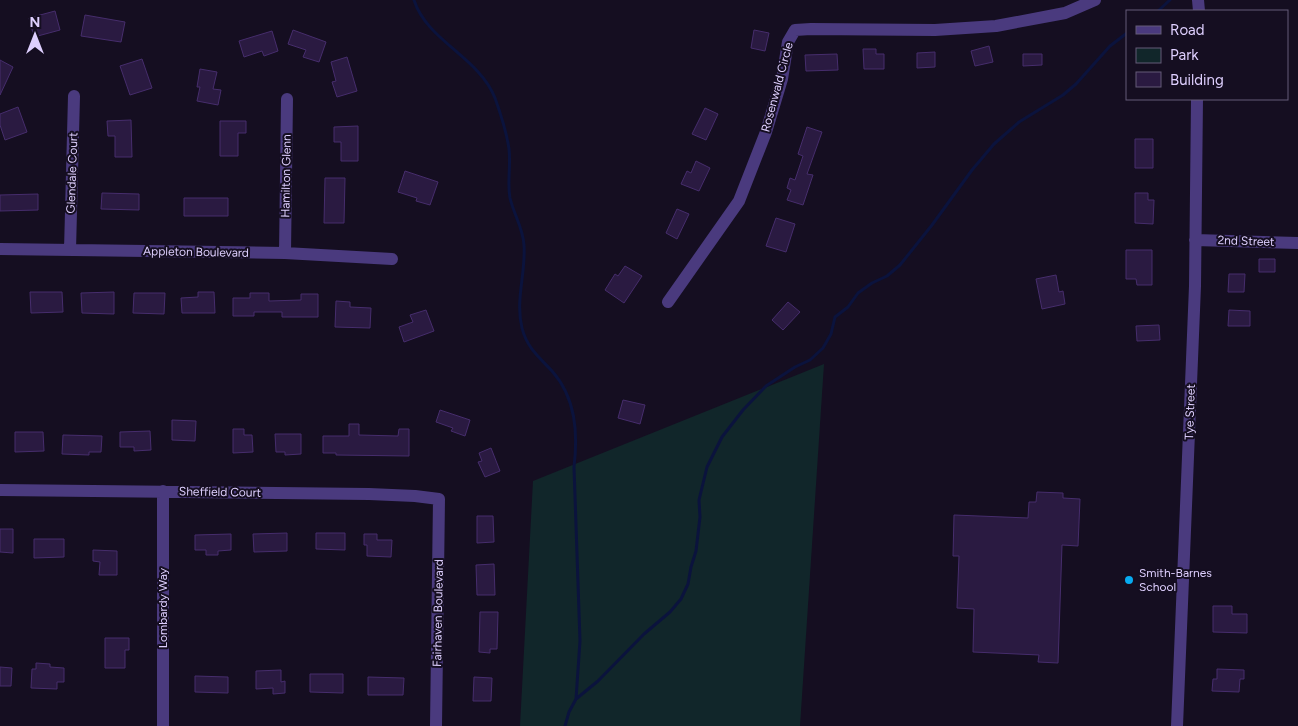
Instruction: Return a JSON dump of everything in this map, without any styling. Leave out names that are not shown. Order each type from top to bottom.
[{"type":"street","name":"Rosenwald Circle","points":[[668,302],[739,201],[766,132],[782,79],[788,42],[795,30],[811,28],[935,30],[996,26],[1065,13],[1095,0]]},
{"type":"street","name":"Glendale Court","points":[[70,250],[74,96]]},
{"type":"street","name":"Hamilton Glenn","points":[[285,253],[287,99]]},
{"type":"street","name":"Tye Street","points":[[1177,726],[1195,286],[1197,100]]},
{"type":"street","name":"2nd Street","points":[[1194,240],[1298,243]]},
{"type":"street","name":"Appleton Boulevard","points":[[0,249],[285,253],[392,259]]},
{"type":"street","name":"Sheffield Court","points":[[0,490],[369,494],[439,499]]},
{"type":"street","name":"Lombardy Way","points":[[163,491],[163,726]]},
{"type":"street","name":"Fairhaven Boulevard","points":[[436,726],[439,499]]},
{"type":"green space","points":[[824,364],[800,726],[520,726],[533,481]]},
{"type":"building","points":[[55,11],[60,30],[34,37],[29,18]]},
{"type":"building","points":[[85,15],[125,22],[121,42],[81,36]]},
{"type":"building","points":[[293,30],[326,42],[319,62],[303,57],[306,50],[288,44]]},
{"type":"building","points":[[754,30],[769,33],[765,51],[751,48]]},
{"type":"building","points":[[272,31],[278,51],[264,56],[262,51],[244,57],[239,41]]},
{"type":"building","points":[[989,46],[993,62],[975,66],[971,51]]},
{"type":"building","points":[[863,49],[876,49],[876,54],[884,54],[884,69],[864,69]]},
{"type":"building","points":[[935,52],[935,67],[917,68],[917,53]]},
{"type":"building","points":[[837,54],[838,70],[806,71],[805,55]]},
{"type":"building","points":[[1023,54],[1042,54],[1042,65],[1023,66]]},
{"type":"building","points":[[347,57],[357,91],[337,97],[332,82],[336,81],[331,62]]},
{"type":"building","points":[[142,59],[152,88],[130,95],[120,66]]},
{"type":"building","points":[[0,60],[13,67],[0,95]]},
{"type":"building","points":[[200,69],[217,72],[213,89],[221,90],[218,105],[197,101],[200,87],[197,87]]},
{"type":"building","points":[[18,107],[27,132],[5,140],[0,125],[0,114]]},
{"type":"building","points":[[705,108],[718,114],[706,140],[692,134]]},
{"type":"building","points":[[131,120],[132,157],[115,157],[115,136],[108,136],[107,121]]},
{"type":"building","points":[[220,121],[246,121],[246,133],[238,133],[238,156],[220,156]]},
{"type":"building","points":[[358,126],[358,161],[341,161],[341,142],[334,142],[334,127]]},
{"type":"building","points":[[807,127],[822,132],[807,174],[813,175],[803,205],[787,200],[791,190],[787,188],[790,178],[795,180],[803,156],[798,154]]},
{"type":"building","points":[[1135,139],[1153,139],[1153,168],[1135,168]]},
{"type":"building","points":[[696,161],[710,168],[699,191],[681,184],[687,171],[691,173]]},
{"type":"building","points":[[405,171],[438,182],[430,205],[416,201],[417,198],[398,192]]},
{"type":"building","points":[[325,178],[345,178],[344,223],[324,223]]},
{"type":"building","points":[[102,193],[139,194],[139,210],[101,209]]},
{"type":"building","points":[[1135,193],[1148,193],[1148,200],[1154,200],[1153,224],[1135,223]]},
{"type":"building","points":[[38,194],[38,210],[0,211],[0,195]]},
{"type":"building","points":[[184,198],[228,198],[228,216],[184,216]]},
{"type":"building","points":[[677,209],[689,214],[677,239],[666,233]]},
{"type":"building","points":[[776,218],[795,224],[786,252],[766,246]]},
{"type":"building","points":[[1126,250],[1152,250],[1152,285],[1137,285],[1136,279],[1126,279]]},
{"type":"building","points":[[1259,259],[1275,259],[1275,272],[1259,272]]},
{"type":"building","points":[[625,266],[642,276],[624,303],[605,290],[615,274],[618,276]]},
{"type":"building","points":[[1229,274],[1245,274],[1244,292],[1228,292]]},
{"type":"building","points":[[1056,275],[1059,292],[1063,291],[1065,304],[1042,309],[1036,279]]},
{"type":"building","points":[[30,292],[62,292],[63,312],[31,313]]},
{"type":"building","points":[[114,292],[114,314],[82,313],[81,293]]},
{"type":"building","points":[[198,292],[214,292],[215,313],[182,313],[181,298],[198,297]]},
{"type":"building","points":[[134,293],[165,293],[164,314],[133,313]]},
{"type":"building","points":[[250,293],[269,293],[269,301],[301,300],[301,294],[318,294],[318,317],[282,317],[282,312],[254,312],[254,316],[233,316],[233,298],[250,298]]},
{"type":"building","points":[[336,301],[350,302],[350,307],[371,308],[370,328],[335,327]]},
{"type":"building","points":[[788,302],[800,312],[783,330],[772,320]]},
{"type":"building","points":[[426,310],[434,331],[404,342],[399,327],[413,322],[410,315]]},
{"type":"building","points":[[1229,310],[1250,311],[1250,326],[1228,326]]},
{"type":"building","points":[[1159,325],[1160,340],[1137,341],[1136,326]]},
{"type":"building","points":[[623,400],[645,405],[640,424],[618,418]]},
{"type":"building","points":[[440,410],[470,420],[465,436],[451,431],[453,428],[436,422]]},
{"type":"building","points":[[172,420],[196,421],[195,441],[172,440]]},
{"type":"building","points":[[349,424],[359,424],[359,435],[398,436],[399,429],[409,429],[409,456],[336,455],[336,453],[323,453],[323,436],[349,436]]},
{"type":"building","points":[[233,429],[244,429],[244,435],[252,435],[253,452],[233,453]]},
{"type":"building","points":[[150,431],[151,450],[134,451],[134,447],[120,447],[120,432]]},
{"type":"building","points":[[15,432],[43,432],[44,451],[15,452]]},
{"type":"building","points":[[275,434],[301,434],[301,454],[285,455],[285,452],[276,452]]},
{"type":"building","points":[[63,435],[102,436],[101,452],[89,452],[89,455],[62,454]]},
{"type":"building","points":[[491,448],[500,471],[485,477],[478,462],[482,461],[479,453]]},
{"type":"building","points":[[1037,492],[1063,493],[1063,498],[1080,499],[1078,546],[1062,545],[1058,663],[1038,662],[1039,655],[973,652],[974,609],[957,608],[959,556],[953,556],[954,515],[1028,518],[1029,502],[1036,502]]},
{"type":"building","points":[[477,516],[493,516],[494,542],[477,543]]},
{"type":"building","points":[[0,529],[13,529],[13,553],[0,552]]},
{"type":"building","points":[[287,533],[287,551],[254,552],[253,534]]},
{"type":"building","points":[[316,533],[345,533],[345,550],[316,549]]},
{"type":"building","points":[[231,534],[231,550],[218,551],[218,555],[206,555],[206,550],[195,550],[195,535]]},
{"type":"building","points":[[364,534],[377,534],[377,540],[392,540],[391,557],[367,556]]},
{"type":"building","points":[[34,539],[64,539],[64,557],[34,558]]},
{"type":"building","points":[[93,550],[117,551],[117,575],[99,575],[100,562],[93,561]]},
{"type":"building","points":[[494,564],[495,595],[477,595],[476,565]]},
{"type":"building","points":[[1213,606],[1232,606],[1232,614],[1247,614],[1247,633],[1213,632]]},
{"type":"building","points":[[480,612],[498,612],[497,649],[490,649],[490,653],[479,652]]},
{"type":"building","points":[[105,638],[129,638],[129,650],[125,650],[125,668],[105,668]]},
{"type":"building","points":[[36,663],[64,668],[64,682],[57,682],[57,689],[31,688],[32,669],[36,669]]},
{"type":"building","points":[[0,667],[12,668],[11,686],[0,686]]},
{"type":"building","points":[[1217,669],[1244,670],[1244,679],[1240,679],[1239,692],[1212,691],[1213,679],[1217,679]]},
{"type":"building","points":[[281,670],[281,682],[285,681],[285,693],[273,694],[273,688],[256,689],[256,671]]},
{"type":"building","points":[[310,674],[343,674],[343,693],[310,692]]},
{"type":"building","points":[[195,676],[228,677],[228,693],[195,692]]},
{"type":"building","points":[[368,677],[404,678],[403,695],[368,695]]},
{"type":"building","points":[[474,677],[492,678],[491,701],[473,701]]},
{"type":"waterway","points":[[414,0],[430,27],[477,71],[495,98],[509,149],[510,198],[524,245],[524,266],[520,297],[522,328],[530,347],[560,381],[571,404],[574,416],[580,641],[576,699]]},
{"type":"waterway","points":[[1159,10],[1170,0]]},
{"type":"waterway","points":[[565,726],[569,712],[576,699],[598,681],[644,634],[670,612],[681,599],[688,584],[696,551],[700,517],[699,500],[707,467],[722,437],[743,410],[766,386],[795,367],[810,360],[823,348],[831,334],[835,317],[848,307],[858,293],[872,283],[887,276],[900,265],[994,144],[1019,122],[1063,95],[1076,84],[1110,46],[1126,34]]},
{"type":"place","name":"Smith-Barnes School","points":[[1129,580]]}]
